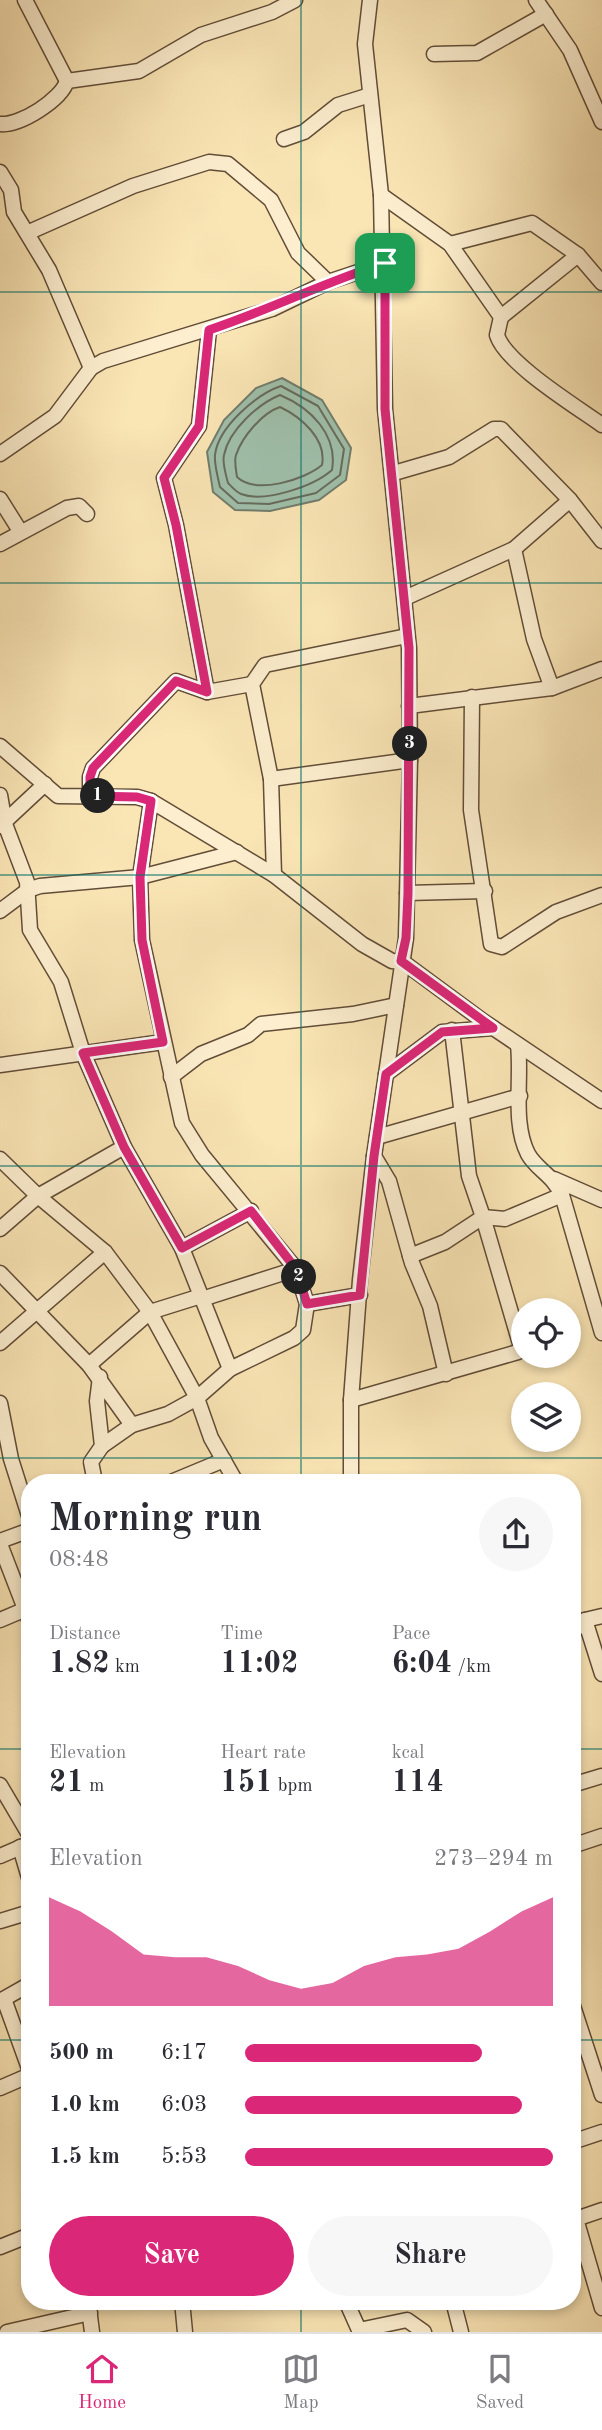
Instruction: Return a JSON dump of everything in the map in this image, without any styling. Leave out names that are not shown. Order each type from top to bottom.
[{"type":"street","points":[[0,124],[22,121],[64,92],[67,81],[24,0]]},
{"type":"street","points":[[67,81],[139,71],[191,39],[272,12],[295,0]]},
{"type":"street","points":[[351,1474],[351,1400],[374,1156],[406,938],[410,760],[405,598],[394,473],[389,458],[385,409],[385,263],[381,195],[365,44],[370,0]]},
{"type":"street","points":[[536,0],[570,50],[602,122]]},
{"type":"street","points":[[434,54],[477,53],[515,34],[545,14]]},
{"type":"street","points":[[284,139],[304,132],[338,105],[370,95]]},
{"type":"street","points":[[27,233],[133,186],[209,162],[222,162],[271,200],[298,253],[328,282]]},
{"type":"street","points":[[0,172],[11,190],[15,212],[49,270],[91,369]]},
{"type":"street","points":[[381,195],[450,244],[501,317]]},
{"type":"street","points":[[450,244],[532,223],[578,255],[602,283]]},
{"type":"street","points":[[578,255],[501,317],[497,335],[503,348],[530,373],[602,425]]},
{"type":"street","points":[[0,454],[55,416],[91,369],[112,357],[272,309],[328,282],[385,263]]},
{"type":"street","points":[[207,692],[176,525],[164,478],[199,426],[209,330]]},
{"type":"street","points":[[394,473],[449,457],[497,428],[506,433],[570,500],[602,541]]},
{"type":"street","points":[[0,499],[20,531]]},
{"type":"street","points":[[405,598],[514,549],[570,500]]},
{"type":"street","points":[[0,544],[20,531],[73,506],[79,506],[87,514]]},
{"type":"street","points":[[514,549],[534,639],[552,688]]},
{"type":"street","points":[[90,796],[93,768],[176,681],[207,692],[252,684],[265,665],[407,636]]},
{"type":"street","points":[[409,706],[552,688],[602,669]]},
{"type":"street","points":[[252,684],[271,779],[274,875]]},
{"type":"street","points":[[472,697],[471,810],[485,891],[489,939],[496,947],[502,947],[556,912],[602,895]]},
{"type":"street","points":[[0,746],[58,796],[137,797],[151,801],[274,875],[362,944],[391,961],[401,961],[493,1028],[602,1101]]},
{"type":"street","points":[[271,779],[410,760]]},
{"type":"street","points":[[2,825],[44,785]]},
{"type":"street","points":[[0,795],[2,825],[28,890],[30,930],[61,982],[83,1053],[124,1147],[182,1248],[230,1369]]},
{"type":"street","points":[[93,1474],[91,1462],[102,1446],[132,1425],[168,1414],[197,1398],[230,1369],[295,1338],[303,1330],[307,1304],[296,1269],[251,1211],[223,1182],[182,1123],[144,957],[140,877],[151,801]]},
{"type":"street","points":[[0,911],[28,890],[47,885],[140,877],[237,852]]},
{"type":"street","points":[[408,893],[485,891]]},
{"type":"street","points":[[171,1077],[201,1054],[248,1035],[261,1024],[353,1014],[396,1005]]},
{"type":"street","points":[[386,1074],[432,1037],[452,1030],[493,1028]]},
{"type":"street","points":[[351,1400],[511,1354],[521,1347],[484,1217],[469,1176],[464,1110],[452,1030]]},
{"type":"street","points":[[0,1065],[163,1042]]},
{"type":"street","points":[[518,1045],[523,1143],[533,1162],[554,1178],[602,1200]]},
{"type":"street","points":[[377,1137],[520,1096]]},
{"type":"street","points":[[0,1229],[37,1196],[124,1147]]},
{"type":"street","points":[[374,1156],[389,1181],[410,1256],[430,1306],[446,1374]]},
{"type":"street","points":[[0,1159],[37,1196],[105,1252],[150,1312],[197,1398],[207,1429],[231,1474]]},
{"type":"street","points":[[554,1178],[562,1195],[602,1334]]},
{"type":"street","points":[[410,1256],[445,1242],[484,1217],[505,1219],[562,1195]]},
{"type":"street","points":[[182,1248],[251,1211]]},
{"type":"street","points":[[0,1343],[105,1252]]},
{"type":"street","points":[[89,1365],[150,1312],[296,1269]]},
{"type":"street","points":[[0,1273],[100,1377],[132,1425]]},
{"type":"street","points":[[307,1304],[360,1295]]},
{"type":"street","points":[[100,1377],[97,1401],[102,1446]]},
{"type":"street","points":[[0,1403],[6,1461],[21,1497]]},
{"type":"street","points":[[190,1474],[223,1460]]},
{"type":"street","points":[[21,1534],[0,1543],[21,1597]]},
{"type":"street","points":[[0,1620],[21,1616]]},
{"type":"street","points":[[581,1621],[602,1616]]},
{"type":"street","points":[[581,1627],[602,1674]]},
{"type":"street","points":[[581,1782],[602,1776]]},
{"type":"street","points":[[0,1785],[21,1829]]},
{"type":"street","points":[[581,1843],[602,1836]]},
{"type":"street","points":[[0,1856],[21,1845]]},
{"type":"street","points":[[0,1921],[21,1915]]},
{"type":"street","points":[[21,1989],[2,2000],[21,2050]]},
{"type":"street","points":[[581,2031],[602,2095]]},
{"type":"street","points":[[0,2088],[21,2078]]},
{"type":"street","points":[[581,2140],[602,2132]]},
{"type":"street","points":[[581,2216],[602,2210]]},
{"type":"street","points":[[0,2245],[21,2238]]},
{"type":"street","points":[[581,2240],[602,2308]]},
{"type":"street","points":[[7,2332],[79,2310]]},
{"type":"street","points":[[89,2310],[92,2332]]},
{"type":"street","points":[[183,2310],[185,2332]]},
{"type":"street","points":[[350,2310],[359,2330],[407,2320],[424,2332]]},
{"type":"street","points":[[455,2310],[461,2332]]},
{"type":"water","points":[[282,378],[322,400],[351,448],[346,480],[319,500],[270,511],[235,510],[213,492],[207,452],[224,420],[256,388]]},
{"type":"route","points":[[385,263],[385,409],[389,458],[394,473],[409,648],[408,893],[406,938],[401,961],[493,1028],[442,1032],[386,1074],[374,1156],[360,1295],[307,1304],[296,1269],[251,1211],[182,1248],[124,1147],[83,1053],[163,1042],[142,940],[140,877],[151,801],[137,797],[90,796],[90,777],[99,761],[176,681],[207,692],[176,525],[164,478],[166,471],[199,426],[209,330],[272,309],[328,282],[385,263]]}]
